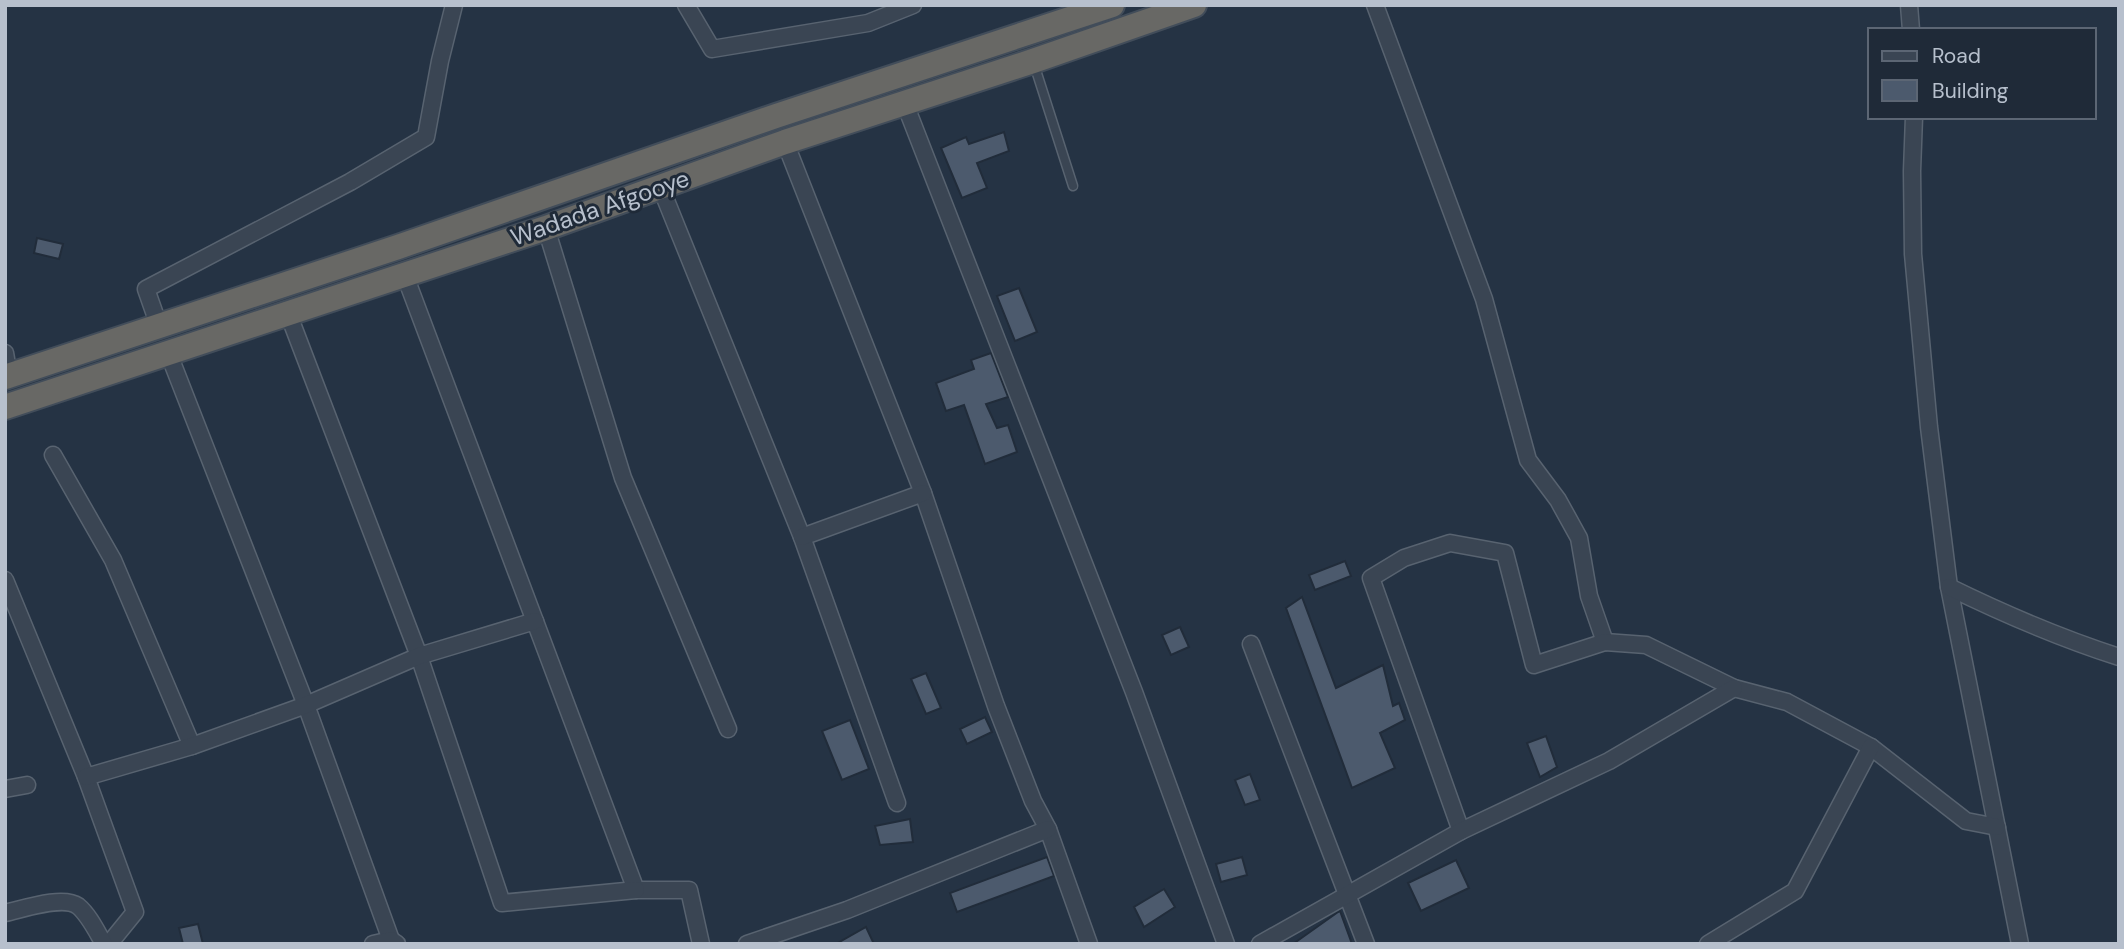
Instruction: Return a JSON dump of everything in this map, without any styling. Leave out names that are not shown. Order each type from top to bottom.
[{"type":"highway","name":"Wadada Afgooye","points":[[7,369],[159,326],[398,247],[764,120],[1112,5]]},
{"type":"highway","name":"Wadada Afgooye","points":[[5,407],[546,228],[785,142],[1194,5]]},
{"type":"street","points":[[159,326],[146,289],[350,182],[426,137],[454,5]]},
{"type":"street","points":[[685,5],[712,49],[868,23],[913,5]]},
{"type":"street","points":[[1376,5],[1484,299],[1528,460],[1558,500],[1579,538],[1589,596],[1605,642]]},
{"type":"street","points":[[1909,5],[1911,28]]},
{"type":"street","points":[[905,104],[1134,692],[1226,944]]},
{"type":"street","points":[[1915,125],[1912,171],[1913,254],[1929,427],[1949,587],[2020,944]]},
{"type":"street","points":[[785,142],[923,493],[996,706],[1033,801],[1048,829],[1089,944]]},
{"type":"street","points":[[661,188],[803,537],[897,803]]},
{"type":"street","points":[[546,228],[623,478],[728,729]]},
{"type":"street","points":[[404,273],[636,890]]},
{"type":"street","points":[[288,313],[419,656],[502,903],[636,890],[689,890],[701,944]]},
{"type":"street","points":[[168,352],[306,705],[394,942],[373,944]]},
{"type":"street","points":[[53,455],[113,560],[192,746]]},
{"type":"street","points":[[803,537],[923,493]]},
{"type":"street","points":[[1461,831],[1371,578],[1404,558],[1450,543],[1505,553],[1534,665],[1605,642],[1646,645],[1734,688],[1787,702],[1871,747],[1966,821],[1997,827]]},
{"type":"street","points":[[5,580],[86,777],[135,912],[107,944],[77,905],[50,903],[5,913]]},
{"type":"street","points":[[1949,587],[2040,629],[2119,657]]},
{"type":"street","points":[[86,777],[192,746],[306,705],[419,656],[535,621]]},
{"type":"street","points":[[1251,644],[1366,944]]},
{"type":"street","points":[[1260,944],[1461,831],[1609,761],[1734,688]]},
{"type":"street","points":[[1708,944],[1795,891],[1871,747]]},
{"type":"street","points":[[5,789],[27,785]]},
{"type":"street","points":[[747,944],[847,911],[1048,829]]},
{"type":"lane","points":[[1033,61],[1073,186]]},
{"type":"building","points":[[1004,132],[1009,151],[977,163],[987,188],[962,198],[941,148],[966,137],[969,144]]},
{"type":"building","points":[[37,238],[63,244],[59,259],[34,253]]},
{"type":"building","points":[[1019,288],[1037,332],[1015,341],[997,296]]},
{"type":"building","points":[[991,353],[1008,397],[986,404],[997,428],[1008,425],[1017,452],[985,464],[964,405],[946,411],[936,383],[974,369],[971,360]]},
{"type":"building","points":[[1345,561],[1351,576],[1315,590],[1309,575]]},
{"type":"building","points":[[1302,597],[1336,688],[1383,665],[1393,706],[1399,703],[1405,720],[1380,733],[1395,768],[1352,788],[1286,608]]},
{"type":"building","points":[[1180,627],[1189,647],[1171,655],[1162,635]]},
{"type":"building","points":[[926,673],[941,708],[926,714],[911,679]]},
{"type":"building","points":[[985,717],[992,732],[967,744],[960,729]]},
{"type":"building","points":[[850,720],[869,769],[842,780],[822,731]]},
{"type":"building","points":[[1546,736],[1557,767],[1540,777],[1527,743]]},
{"type":"building","points":[[1250,774],[1260,800],[1245,805],[1235,780]]},
{"type":"building","points":[[910,819],[913,842],[880,845],[875,826]]},
{"type":"building","points":[[1047,857],[1054,876],[957,912],[950,893]]},
{"type":"building","points":[[1242,857],[1247,875],[1221,882],[1216,864]]},
{"type":"building","points":[[1456,860],[1469,888],[1421,911],[1408,883]]},
{"type":"building","points":[[1164,889],[1175,907],[1144,927],[1134,907]]},
{"type":"building","points":[[1340,911],[1352,944],[1293,944],[1338,912]]},
{"type":"building","points":[[198,924],[203,944],[183,944],[179,928]]},
{"type":"building","points":[[866,927],[874,944],[836,944]]}]
